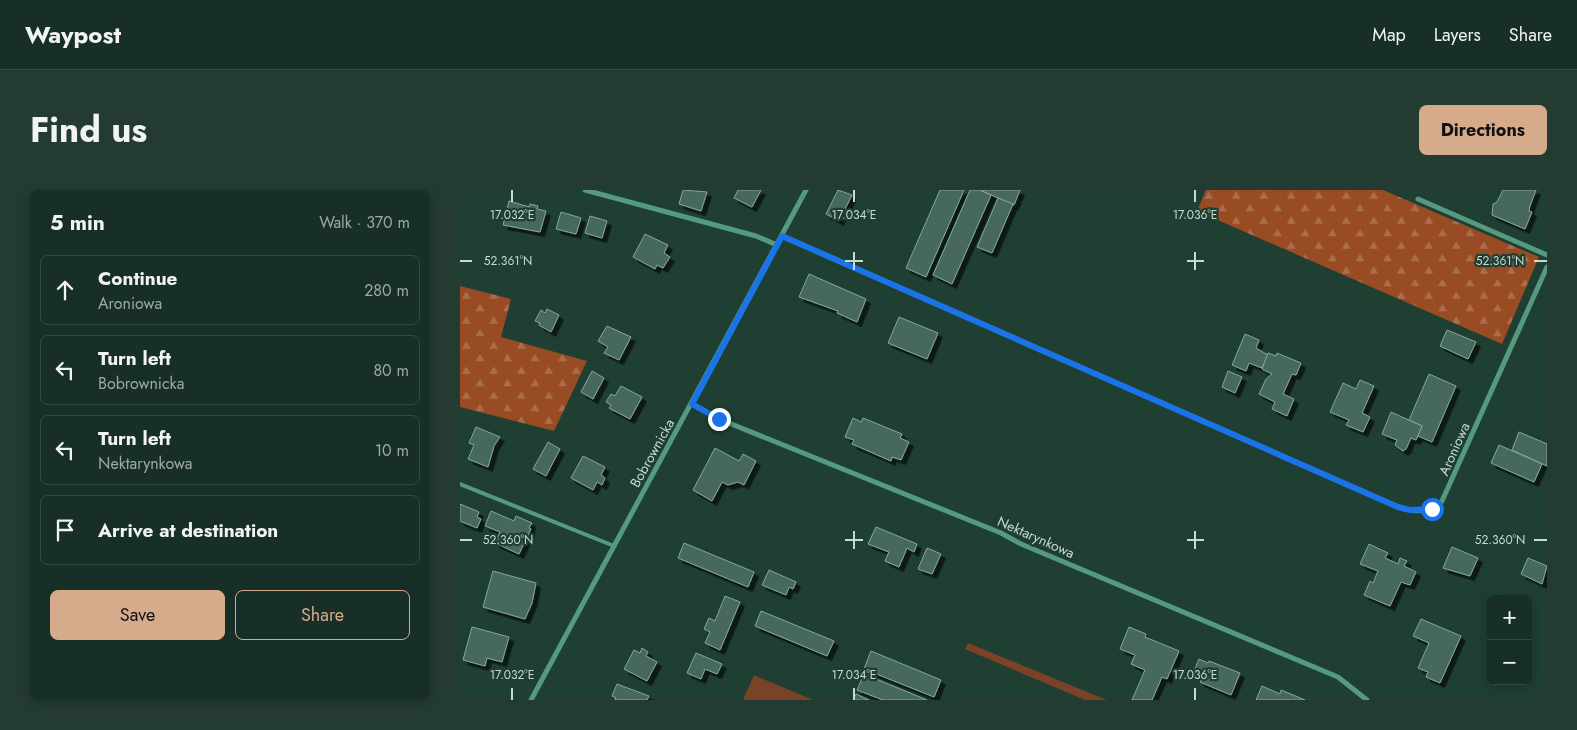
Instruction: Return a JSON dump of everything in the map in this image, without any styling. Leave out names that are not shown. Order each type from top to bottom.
[{"type":"street","points":[[584,190],[756,236],[777,245]]},
{"type":"street","name":"Bobrownicka","points":[[531,700],[806,190]]},
{"type":"street","points":[[1418,199],[1547,255]]},
{"type":"street","name":"Aroniowa","points":[[782,236],[1398,507],[1422,511],[1432,509],[1442,501],[1547,267]]},
{"type":"street","name":"Nektarynkowa","points":[[692,404],[719,419],[1001,532],[1021,544],[1338,676],[1366,700]]},
{"type":"lane","points":[[460,484],[614,546]]},
{"type":"shaded area","points":[[968,643],[1107,700],[1085,700],[965,649]]},
{"type":"shaded area","points":[[754,675],[813,700],[743,700]]},
{"type":"green space","points":[[1206,190],[1383,190],[1539,257],[1502,344],[1197,211]]},
{"type":"green space","points":[[460,286],[511,299],[501,337],[587,361],[554,431],[460,407]]},
{"type":"building","points":[[683,190],[707,192],[701,211],[679,204]]},
{"type":"building","points":[[738,190],[761,190],[752,207],[734,198]]},
{"type":"building","points":[[838,190],[852,195],[839,221],[826,214]]},
{"type":"building","points":[[940,190],[964,190],[926,277],[906,268]]},
{"type":"building","points":[[970,190],[980,190],[991,195],[952,284],[933,275]]},
{"type":"building","points":[[980,190],[1020,190],[1014,205]]},
{"type":"building","points":[[1503,190],[1536,190],[1529,211],[1532,212],[1525,229],[1492,215],[1493,204],[1497,202]]},
{"type":"building","points":[[998,198],[1013,204],[992,253],[977,247]]},
{"type":"building","points":[[509,201],[529,207],[530,204],[538,206],[537,209],[546,211],[540,232],[503,225]]},
{"type":"building","points":[[561,212],[581,218],[576,234],[556,229]]},
{"type":"building","points":[[590,216],[607,221],[602,238],[585,233]]},
{"type":"building","points":[[645,234],[668,245],[664,253],[670,257],[663,268],[657,265],[655,269],[633,257]]},
{"type":"building","points":[[809,274],[866,299],[857,322],[837,313],[838,311],[799,297]]},
{"type":"building","points":[[547,309],[559,315],[551,332],[535,321],[541,310],[545,313]]},
{"type":"building","points":[[899,317],[938,333],[927,359],[888,343]]},
{"type":"building","points":[[607,326],[631,337],[619,360],[604,353],[608,347],[598,341]]},
{"type":"building","points":[[1447,330],[1476,342],[1468,359],[1440,346]]},
{"type":"building","points":[[1245,334],[1259,340],[1256,348],[1268,355],[1262,368],[1249,363],[1246,371],[1232,365]]},
{"type":"building","points":[[1268,353],[1276,356],[1277,353],[1301,363],[1296,375],[1292,374],[1283,394],[1294,399],[1287,416],[1272,409],[1275,402],[1259,394],[1266,379],[1272,374],[1262,369]]},
{"type":"building","points":[[592,371],[604,378],[593,399],[581,392]]},
{"type":"building","points":[[1228,371],[1242,377],[1235,393],[1222,387]]},
{"type":"building","points":[[1429,374],[1456,386],[1432,442],[1418,436],[1422,426],[1409,420]]},
{"type":"building","points":[[1360,380],[1374,386],[1362,413],[1370,417],[1363,432],[1346,425],[1349,420],[1330,412],[1343,383],[1356,389]]},
{"type":"building","points":[[621,386],[642,397],[630,419],[609,408],[611,405],[606,402],[611,394],[615,396]]},
{"type":"building","points":[[1391,412],[1422,426],[1416,440],[1411,438],[1406,449],[1403,451],[1395,445],[1397,440],[1382,434]]},
{"type":"building","points":[[853,418],[861,422],[863,418],[902,434],[900,438],[909,442],[901,460],[892,457],[891,461],[852,444],[854,440],[845,437]]},
{"type":"building","points":[[476,427],[500,437],[494,446],[488,467],[468,459],[474,445],[469,443]]},
{"type":"building","points":[[1519,432],[1547,444],[1547,466],[1512,450]]},
{"type":"building","points":[[548,442],[560,449],[546,476],[533,469]]},
{"type":"building","points":[[1499,445],[1542,464],[1534,482],[1491,463]]},
{"type":"building","points":[[715,448],[739,461],[743,454],[756,461],[744,485],[738,482],[728,485],[722,482],[712,501],[693,490]]},
{"type":"building","points":[[583,456],[605,467],[601,475],[605,478],[602,485],[597,482],[593,490],[571,478]]},
{"type":"building","points":[[460,504],[479,512],[477,517],[481,519],[477,528],[460,521]]},
{"type":"building","points":[[491,511],[514,521],[516,516],[532,523],[519,554],[495,543],[500,532],[485,526]]},
{"type":"building","points":[[876,527],[917,544],[914,552],[907,548],[899,567],[885,561],[889,552],[868,544]]},
{"type":"building","points":[[684,543],[754,572],[748,587],[678,558]]},
{"type":"building","points":[[1369,544],[1388,553],[1385,558],[1398,564],[1400,558],[1407,561],[1404,566],[1416,572],[1410,585],[1401,582],[1390,606],[1364,595],[1370,581],[1373,583],[1378,571],[1360,564]]},
{"type":"building","points":[[1452,547],[1478,558],[1470,576],[1443,568]]},
{"type":"building","points":[[927,548],[941,554],[932,574],[918,569]]},
{"type":"building","points":[[1528,558],[1547,566],[1542,584],[1521,574]]},
{"type":"building","points":[[769,570],[796,582],[793,589],[789,587],[786,595],[762,585]]},
{"type":"building","points":[[493,571],[536,583],[532,603],[525,619],[483,607]]},
{"type":"building","points":[[725,596],[740,602],[720,650],[705,643],[710,632],[704,629],[709,618],[715,621]]},
{"type":"building","points":[[761,611],[834,641],[827,656],[755,626]]},
{"type":"building","points":[[1421,619],[1461,636],[1440,683],[1426,677],[1428,672],[1418,668],[1429,643],[1413,636]]},
{"type":"building","points":[[472,627],[509,637],[502,662],[487,658],[485,666],[463,660]]},
{"type":"building","points":[[1129,627],[1146,634],[1145,637],[1179,651],[1167,679],[1162,677],[1152,700],[1132,700],[1145,670],[1131,664],[1135,655],[1120,649]]},
{"type":"building","points":[[642,648],[648,652],[646,656],[657,662],[647,681],[624,669],[634,650],[640,653]]},
{"type":"building","points":[[871,651],[941,680],[934,697],[864,669]]},
{"type":"building","points":[[696,653],[722,664],[717,674],[705,669],[701,679],[687,673]]},
{"type":"building","points":[[1199,659],[1240,673],[1231,695],[1200,682],[1201,680],[1192,676]]},
{"type":"building","points":[[864,674],[927,700],[883,700],[857,690]]},
{"type":"building","points":[[617,684],[649,696],[647,700],[615,700],[616,698],[612,696]]},
{"type":"building","points":[[1262,686],[1280,694],[1281,690],[1305,700],[1256,700]]},
{"type":"building","points":[[856,694],[869,700],[853,700]]},
{"type":"route","points":[[719,419],[692,404],[782,236],[1398,507],[1422,511],[1432,509]]}]
